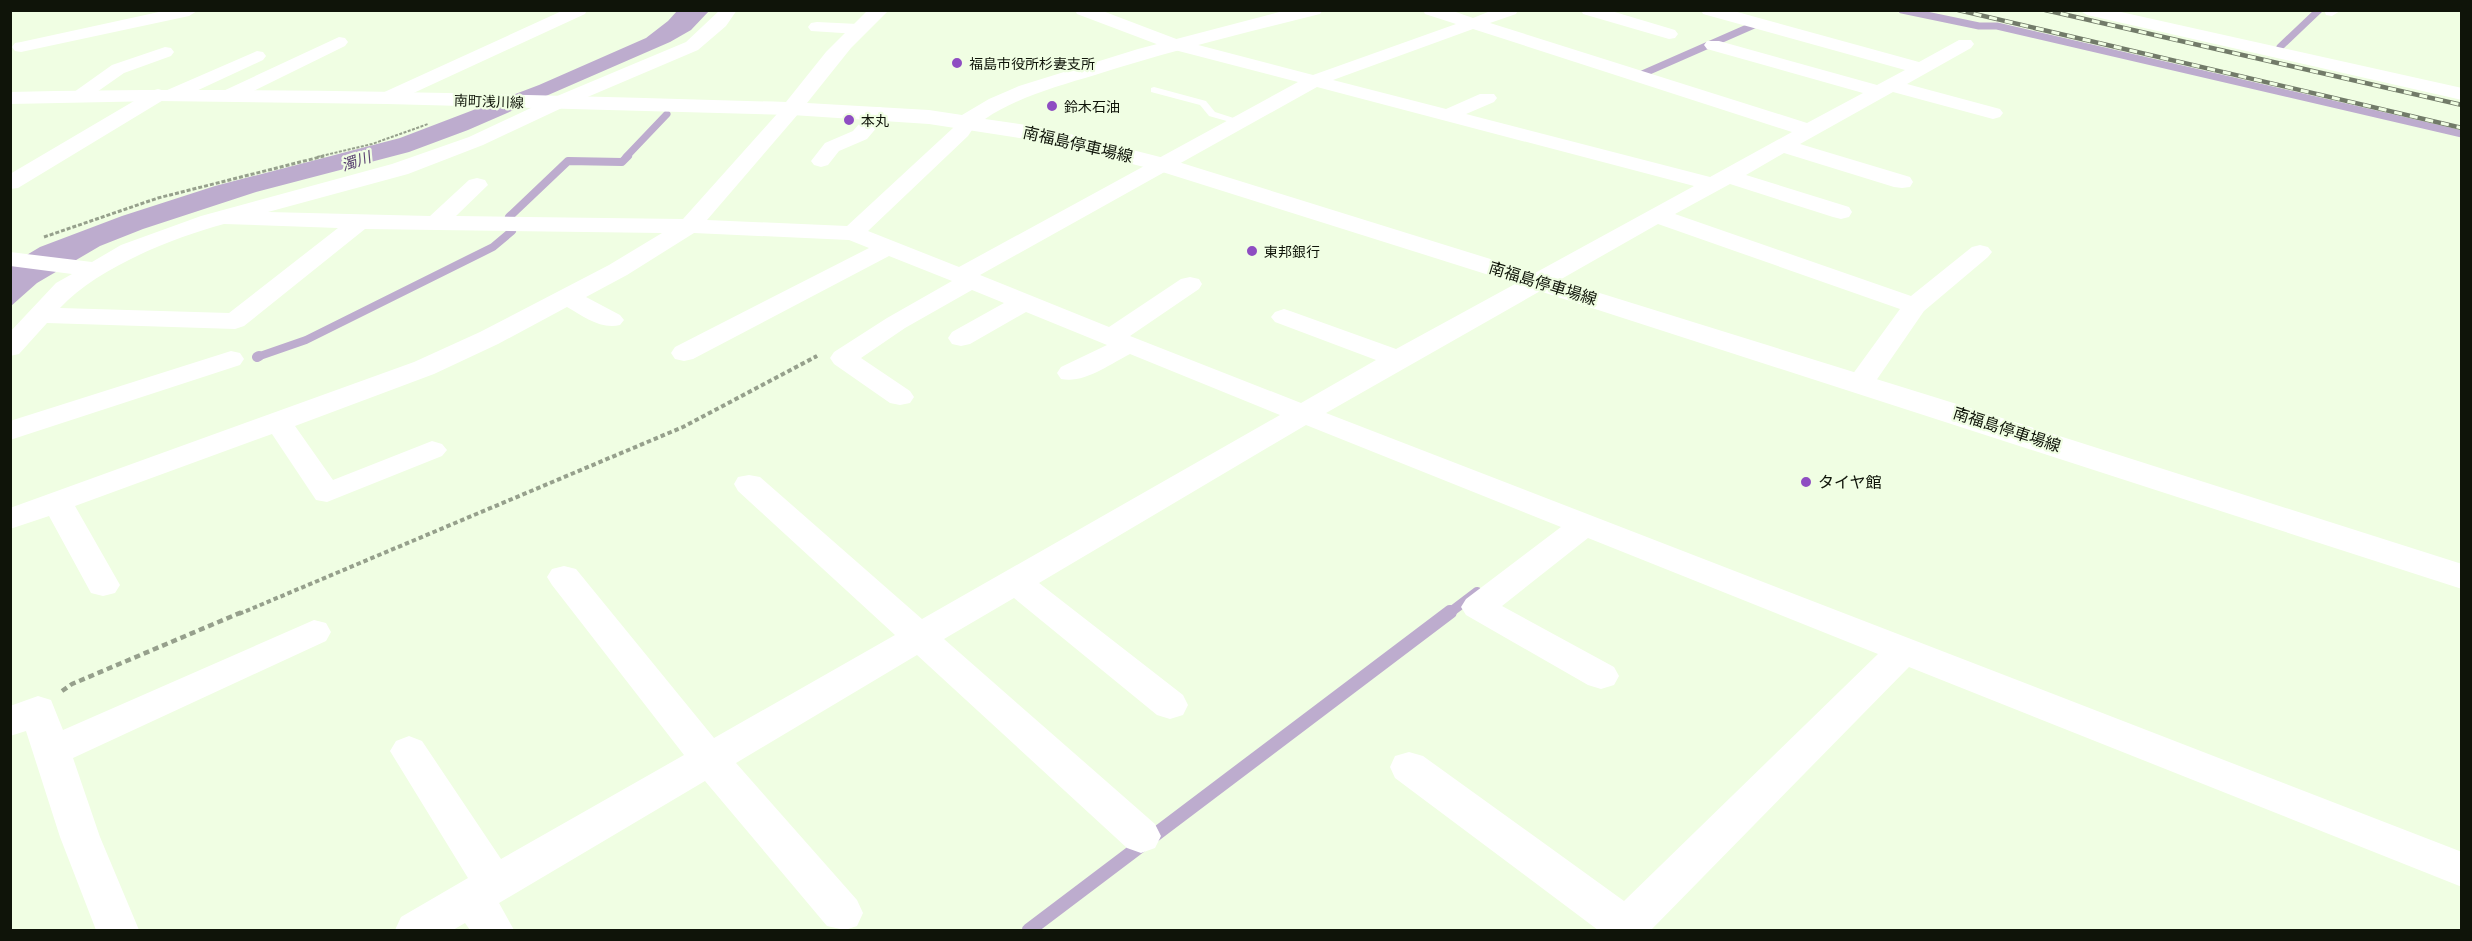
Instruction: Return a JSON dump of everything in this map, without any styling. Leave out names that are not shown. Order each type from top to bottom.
[{"type":"main road","points":[[792,109],[822,69],[858,29],[880,10]]},
{"type":"main road","points":[[968,121],[990,105],[1024,91],[1173,44],[1314,10]]},
{"type":"main road","name":"南町浅川線","points":[[10,98],[165,95],[475,100],[792,109],[879,113],[968,121]]},
{"type":"main road","name":"南福島停車場線","points":[[968,121],[1046,135],[1164,165],[1861,382],[2462,578]]},
{"type":"street","points":[[387,98],[579,10]]},
{"type":"street","points":[[10,348],[65,288],[90,269],[129,250],[222,217],[400,169],[476,141],[552,103],[692,45],[720,22],[729,10]]},
{"type":"street","points":[[1431,10],[1796,138],[1902,182]]},
{"type":"street","points":[[900,397],[843,358],[966,278],[1316,80],[1510,10]]},
{"type":"street","points":[[1589,10],[1669,34]]},
{"type":"street","points":[[1709,10],[1920,68]]},
{"type":"street","points":[[2087,10],[2462,94]]},
{"type":"street","points":[[19,46],[189,11]]},
{"type":"street","points":[[1088,11],[1173,44],[1841,212]]},
{"type":"street","points":[[817,27],[858,29]]},
{"type":"street","points":[[228,96],[339,42]]},
{"type":"street","points":[[416,930],[487,905],[710,760],[1398,359],[1965,44]]},
{"type":"street","points":[[1713,45],[1993,113]]},
{"type":"street","points":[[77,97],[118,69],[165,52]]},
{"type":"street","points":[[10,183],[165,95],[257,56]]},
{"type":"street","points":[[1448,115],[1487,98]]},
{"type":"street","points":[[10,519],[279,423],[424,368],[489,338],[618,270],[689,226],[792,109]]},
{"type":"street","points":[[821,161],[832,147],[860,135],[879,113]]},
{"type":"street","points":[[853,234],[873,212],[961,132],[968,121]]},
{"type":"street","points":[[436,223],[477,185]]},
{"type":"street","points":[[1658,216],[1915,306]]},
{"type":"street","points":[[222,217],[360,222],[689,226],[853,234],[2462,870]]},
{"type":"street","points":[[39,315],[235,321],[360,222]]},
{"type":"street","points":[[684,353],[888,248]]},
{"type":"street","points":[[1861,382],[1915,306],[1980,252]]},
{"type":"street","points":[[10,259],[90,269]]},
{"type":"street","points":[[1071,373],[1120,340],[1190,284]]},
{"type":"street","points":[[565,296],[611,320]]},
{"type":"street","points":[[961,338],[1024,302]]},
{"type":"street","points":[[1284,317],[1398,359]]},
{"type":"street","points":[[10,431],[231,359]]},
{"type":"street","points":[[279,423],[327,494],[432,450]]},
{"type":"street","points":[[749,484],[1141,836]]},
{"type":"street","points":[[57,502],[103,585]]},
{"type":"street","points":[[1586,524],[1478,607],[1600,676]]},
{"type":"street","points":[[564,578],[710,760],[842,913]]},
{"type":"street","points":[[1016,582],[1170,705]]},
{"type":"street","points":[[52,751],[314,632]]},
{"type":"street","points":[[1409,767],[1624,929],[1904,650]]},
{"type":"street","points":[[24,716],[52,751],[80,837],[117,930]]},
{"type":"street","points":[[409,751],[487,905]]},
{"type":"lane","points":[[1154,90],[1203,103],[1212,114],[1240,122]]},
{"type":"path","points":[[36,240],[136,204],[414,130],[475,100]]},
{"type":"path","points":[[24,716],[72,684],[683,427],[827,350]]},
{"type":"water","name":"濁川","points":[[677,11],[709,11],[691,30],[670,42],[468,130],[409,152],[256,192],[143,229],[100,246],[37,283],[11,306],[10,265],[40,247],[122,216],[215,186],[400,138],[539,85],[646,38]]},
{"type":"waterway","points":[[1902,10],[1979,26],[1997,26],[2462,134]]},
{"type":"waterway","points":[[2280,47],[2319,10]]},
{"type":"waterway","points":[[1640,75],[1754,25]]},
{"type":"waterway","points":[[626,157],[667,114]]},
{"type":"waterway","points":[[509,217],[568,161],[622,162],[628,156]]},
{"type":"waterway","points":[[259,356],[257,357],[306,340],[493,247],[512,231]]},
{"type":"waterway","points":[[1448,614],[1477,592]]},
{"type":"waterway","points":[[1029,930],[1450,612]]},
{"type":"railway","points":[[1958,10],[2462,128]]},
{"type":"railway","points":[[2045,10],[2462,105]]},
{"type":"place","name":"福島市役所杉妻支所","points":[[957,63]]},
{"type":"place","name":"鈴木石油","points":[[1052,106]]},
{"type":"place","name":"本丸","points":[[849,120]]},
{"type":"place","name":"東邦銀行","points":[[1252,251]]},
{"type":"place","name":"タイヤ館","points":[[1806,482]]}]
